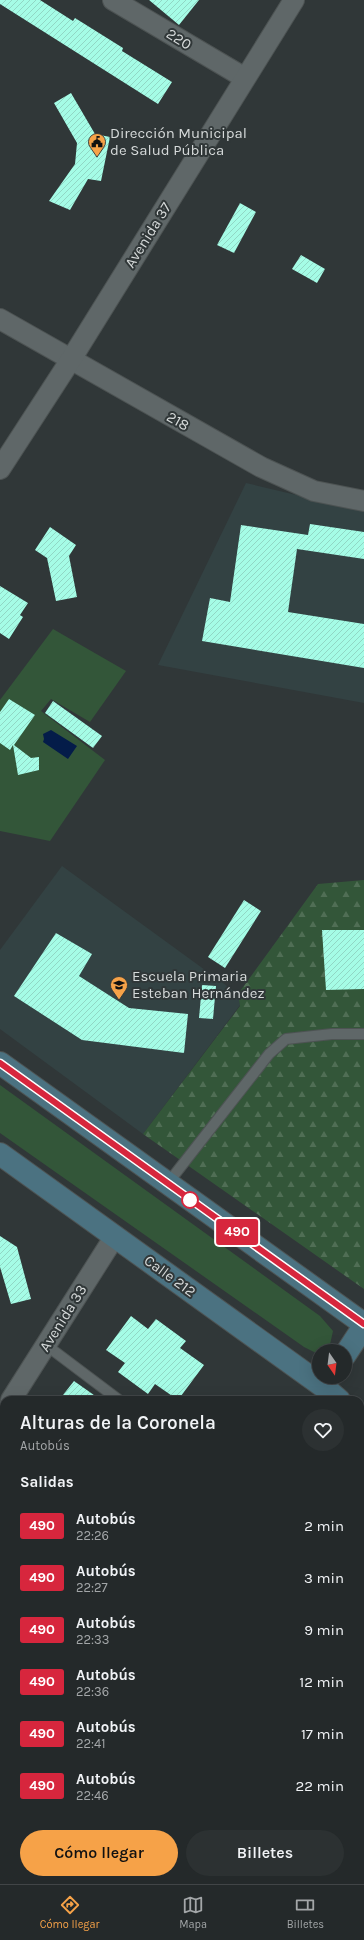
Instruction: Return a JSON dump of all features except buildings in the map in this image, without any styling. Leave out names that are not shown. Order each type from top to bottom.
[{"type":"street","name":"220","points":[[113,0],[245,78]]},
{"type":"street","name":"Avenida 37","points":[[0,469],[70,361],[294,0]]},
{"type":"street","name":"218","points":[[0,319],[70,361],[261,467],[314,491],[364,501]]},
{"type":"street","points":[[0,1062],[364,1325],[352,1344]]},
{"type":"street","name":"Calle 212","points":[[0,1154],[330,1391]]},
{"type":"street","name":"Avenida 33","points":[[14,1396],[115,1236]]},
{"type":"lane","points":[[168,1183],[269,1054],[286,1039],[332,1034],[364,1034]]},
{"type":"lane","points":[[46,1345],[114,1396]]},
{"type":"shaded area","points":[[246,483],[364,511],[364,703],[158,665]]},
{"type":"shaded area","name":"Escuela Primaria Esteban Hernández","points":[[62,866],[238,994],[240,1005],[143,1134],[0,1029],[0,950]]},
{"type":"green space","points":[[53,629],[126,671],[90,722],[51,699],[41,711],[105,760],[50,841],[0,831],[0,700]]},
{"type":"green space","points":[[364,880],[364,1289],[143,1134],[240,1006],[238,994],[318,884]]},
{"type":"green space","points":[[0,1085],[320,1316],[333,1331],[330,1344],[312,1344],[312,1351],[304,1347],[0,1133]]},
{"type":"water","points":[[51,730],[77,746],[68,759],[43,742],[43,734]]},
{"type":"bus line","name":"490","points":[[0,1063],[364,1324]]},
{"type":"place","name":"Dirección Municipal de Salud Pública","points":[[97,157]]},
{"type":"place","name":"Escuela Primaria Esteban Hernández","points":[[119,1000]]}]
